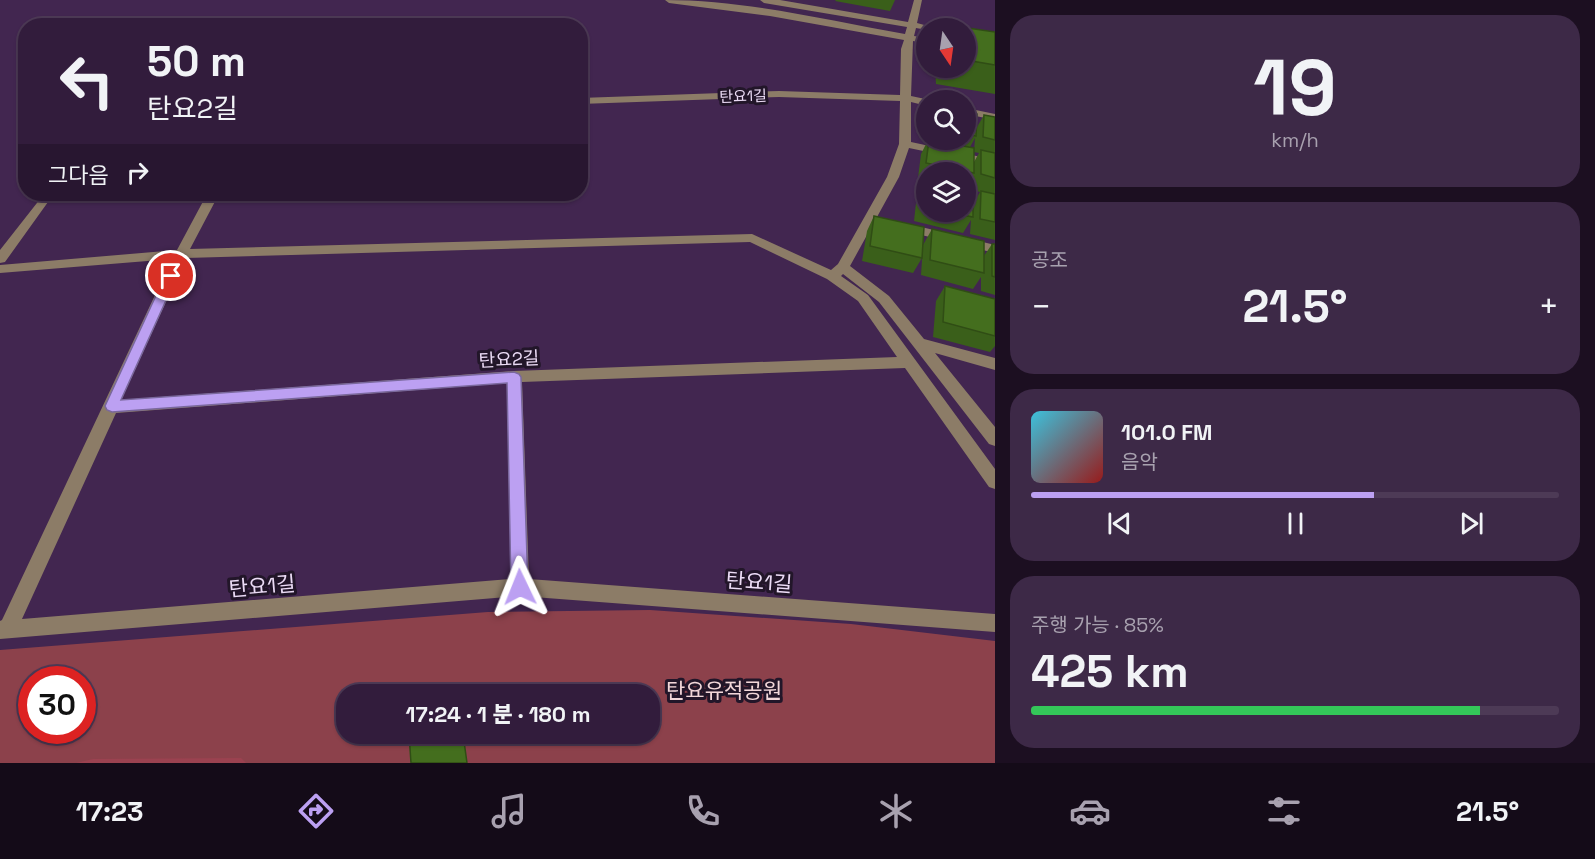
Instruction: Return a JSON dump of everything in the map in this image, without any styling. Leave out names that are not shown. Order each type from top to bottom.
[{"type":"street","points":[[669,0],[770,13],[916,39]]},
{"type":"street","points":[[764,0],[916,26]]},
{"type":"street","points":[[838,271],[882,221],[893,177],[905,144],[906,49],[918,0]]},
{"type":"street","name":"탄요1길","points":[[588,101],[778,94],[905,98],[916,100]]},
{"type":"street","points":[[976,113],[995,117]]},
{"type":"street","points":[[905,144],[995,163]]},
{"type":"street","points":[[0,259],[43,201]]},
{"type":"street","name":"탄요1길","points":[[4,629],[112,406],[181,254],[209,201]]},
{"type":"street","points":[[882,221],[995,249]]},
{"type":"street","points":[[0,270],[181,254],[752,238],[838,271],[884,299],[995,439]]},
{"type":"street","points":[[838,271],[863,298],[995,482]]},
{"type":"street","points":[[919,343],[995,364]]},
{"type":"street","name":"탄요2길","points":[[112,406],[514,377],[909,362]]},
{"type":"street","points":[[514,377],[520,587]]},
{"type":"street","name":"탄요1길","points":[[4,629],[520,587],[995,623]]},
{"type":"green space","name":"탄요유적공원","points":[[650,610],[851,624],[995,641],[995,763],[0,763],[0,650],[488,612]]},
{"type":"shaded area","points":[[241,758],[246,763],[76,763],[93,759]]},
{"type":"building","points":[[976,29],[995,32],[995,65],[976,62]]},
{"type":"building","points":[[984,115],[995,117],[995,140],[983,137]]},
{"type":"building","points":[[928,150],[974,150],[974,162],[926,162]]},
{"type":"building","points":[[981,150],[995,153],[995,178],[981,174]]},
{"type":"building","points":[[981,191],[995,194],[995,222],[980,219]]},
{"type":"building","points":[[874,216],[924,227],[922,258],[870,246]]},
{"type":"building","points":[[932,229],[984,241],[984,273],[930,260]]},
{"type":"building","points":[[992,244],[995,244],[995,277],[992,276]]},
{"type":"building","points":[[945,286],[995,299],[995,336],[943,322]]},
{"type":"building","points":[[410,744],[464,744],[467,763],[411,763]]},
{"type":"route","points":[[171,276],[112,406],[514,377],[520,587]]}]
